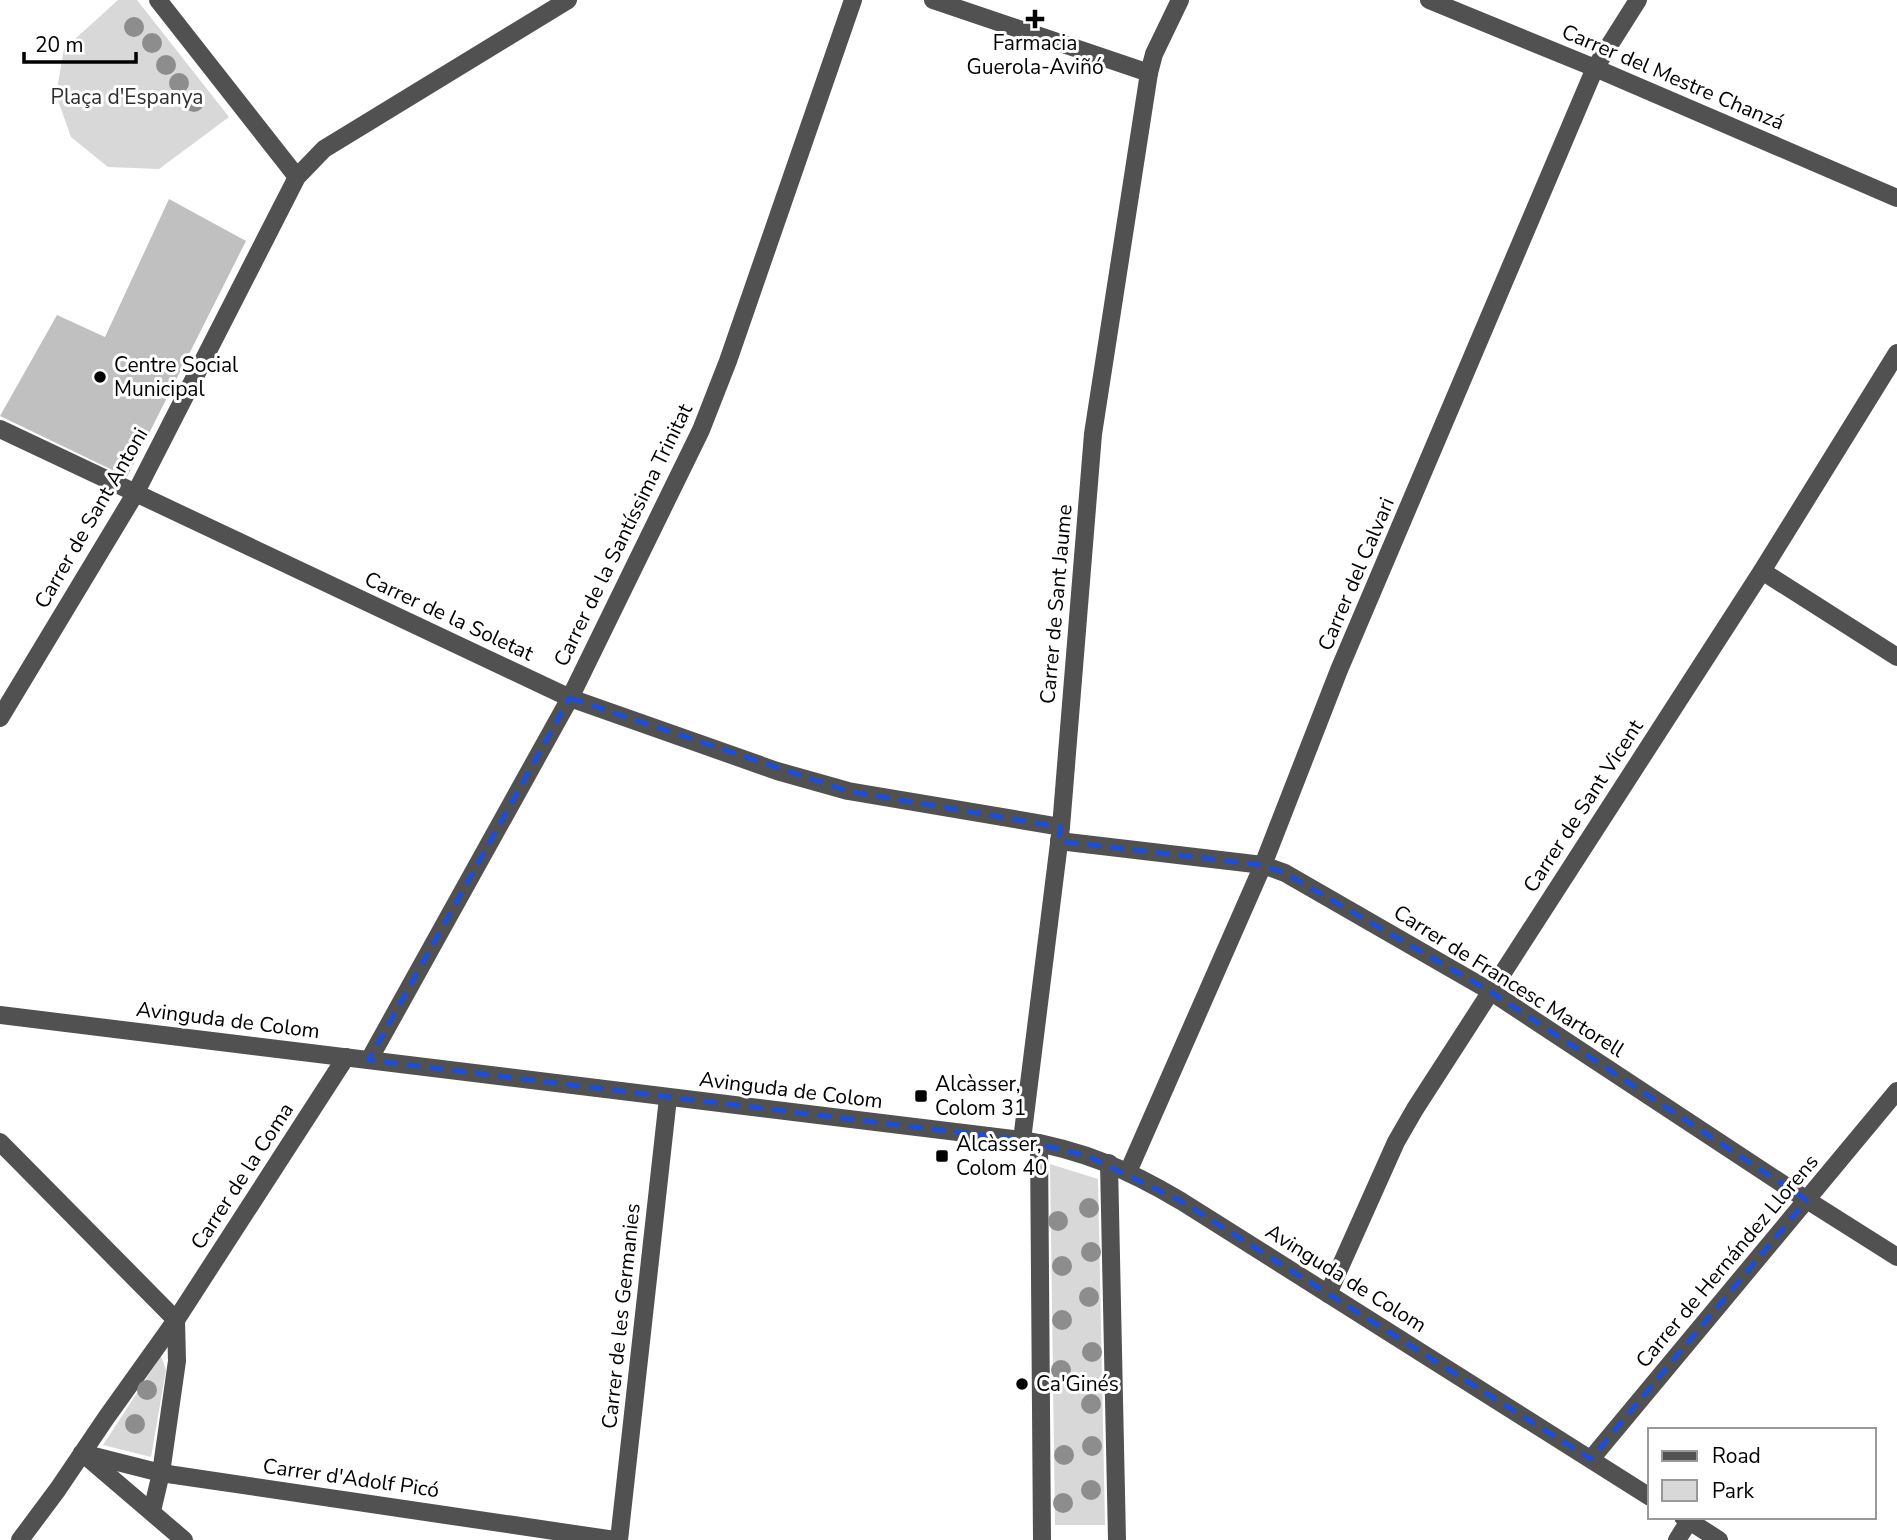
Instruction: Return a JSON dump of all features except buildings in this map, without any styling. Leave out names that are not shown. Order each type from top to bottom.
[{"type":"street","points":[[158,0],[297,177]]},
{"type":"street","name":"Carrer de Sant Antoni","points":[[0,719],[135,494],[297,177],[324,149],[568,0]]},
{"type":"street","name":"Carrer de la Santíssima Trinitat","points":[[369,1060],[570,698],[701,430],[728,361],[853,0]]},
{"type":"street","points":[[933,0],[1149,73]]},
{"type":"street","name":"Carrer de Sant Jaume","points":[[1042,1540],[1031,1142],[1093,434],[1149,73],[1154,54],[1180,0]]},
{"type":"street","name":"Carrer del Mestre Chanzá","points":[[1429,0],[1897,198]]},
{"type":"street","name":"Carrer del Calvari","points":[[1129,1172],[1263,865],[1339,670],[1595,68],[1638,0]]},
{"type":"street","name":"Carrer de Sant Vicent","points":[[1328,1294],[1396,1142],[1490,991],[1762,571],[1897,353]]},
{"type":"street","name":"Carrer de la Soletat","points":[[0,429],[570,698],[777,771],[848,791],[1060,834]]},
{"type":"street","points":[[1762,571],[1897,657]]},
{"type":"street","name":"Carrer de Francesc Martorell","points":[[1060,834],[1263,865],[1284,873],[1490,991],[1897,1257]]},
{"type":"street","name":"Avinguda de Colom","points":[[0,1015],[1031,1142],[1109,1163],[1181,1200],[1648,1496]]},
{"type":"street","name":"Carrer de la Coma","points":[[20,1540],[176,1320],[346,1057]]},
{"type":"street","name":"Carrer de Hernández Llorens","points":[[1591,1459],[1897,1091]]},
{"type":"street","name":"Carrer de les Germanies","points":[[617,1540],[668,1098]]},
{"type":"street","points":[[0,1142],[176,1320],[177,1361],[161,1474],[152,1511]]},
{"type":"street","points":[[1109,1163],[1117,1540]]},
{"type":"street","points":[[82,1454],[184,1540]]},
{"type":"street","name":"Carrer d'Adolf Picó","points":[[82,1454],[161,1474],[617,1540]]},
{"type":"street","points":[[1677,1540],[1686,1519],[1719,1540]]},
{"type":"highlighted area","points":[[570,698],[848,791],[1061,827],[1059,841],[1263,865],[1285,873],[1490,991],[1807,1200],[1591,1459],[1181,1201],[1088,1156],[1022,1140],[369,1060]]},
{"type":"green space","name":"Plaça d'Espanya","points":[[118,0],[137,0],[229,117],[159,169],[108,167],[71,137],[56,95],[64,49]]},
{"type":"green space","points":[[1050,1164],[1098,1179],[1105,1525],[1055,1525]]},
{"type":"green space","points":[[161,1356],[166,1370],[151,1457],[103,1445]]},
{"type":"place","name":"Farmacia Guerola-Aviñó","points":[[1035,19]]},
{"type":"place","name":"Centre Social Municipal","points":[[100,377]]},
{"type":"place","name":"Alcàsser, Colom 31","points":[[921,1096]]},
{"type":"place","name":"Alcàsser, Colom 40","points":[[942,1156]]},
{"type":"place","name":"Ca'Ginés","points":[[1022,1384]]}]
